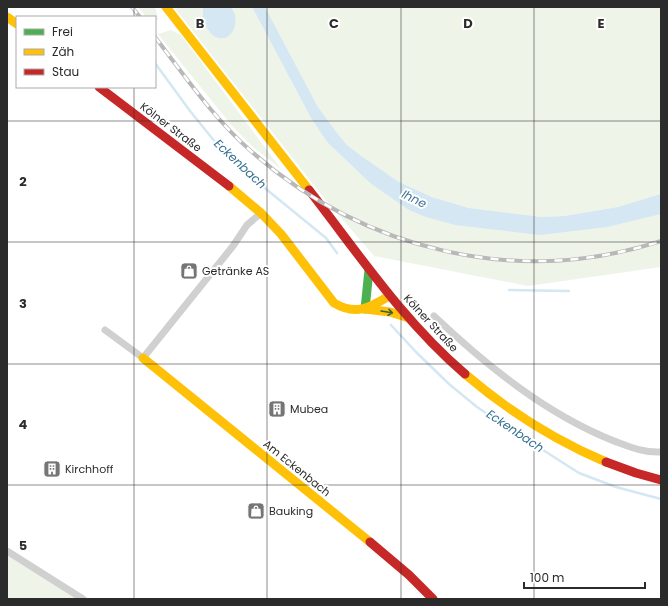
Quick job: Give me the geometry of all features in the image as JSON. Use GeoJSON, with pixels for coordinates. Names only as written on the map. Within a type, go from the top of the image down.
{"type":"FeatureCollection","features":[{"type":"Feature","properties":{"kind":"street"},"geometry":{"type":"LineString","coordinates":[[166,7],[321,205],[390,296]]}},
{"type":"Feature","properties":{"kind":"street"},"geometry":{"type":"LineString","coordinates":[[7,17],[16,23]]}},
{"type":"Feature","properties":{"kind":"street","name":"Kölner Straße"},"geometry":{"type":"LineString","coordinates":[[100,88],[224,182],[261,213],[281,234],[334,303],[341,308],[352,311],[366,309],[390,296],[449,360],[480,388],[514,413],[549,435],[610,464],[661,480]]}},
{"type":"Feature","properties":{"kind":"street"},"geometry":{"type":"LineString","coordinates":[[144,358],[247,225],[261,213]]}},
{"type":"Feature","properties":{"kind":"street"},"geometry":{"type":"LineString","coordinates":[[369,270],[366,309],[390,312],[409,318]]}},
{"type":"Feature","properties":{"kind":"street","name":"Kölner Straße"},"geometry":{"type":"LineString","coordinates":[[434,316],[490,366],[544,405],[568,420],[593,433],[637,450],[653,453],[661,452]]}},
{"type":"Feature","properties":{"kind":"street","name":"Am Eckenbach"},"geometry":{"type":"LineString","coordinates":[[105,330],[144,358],[409,574],[433,599]]}},
{"type":"Feature","properties":{"kind":"street"},"geometry":{"type":"LineString","coordinates":[[7,551],[83,599]]}},
{"type":"Feature","properties":{"kind":"shaded area"},"geometry":{"type":"Polygon","coordinates":[[[138,7],[155,7],[158,18],[156,22],[156,16],[145,16],[138,7]]]}},
{"type":"Feature","properties":{"kind":"shaded area"},"geometry":{"type":"Polygon","coordinates":[[[174,7],[252,7],[311,118],[327,142],[370,183],[502,231],[618,207],[564,216],[541,217],[515,215],[469,208],[432,197],[399,182],[346,144],[334,129],[318,107],[265,7],[661,7],[661,267],[528,286],[374,256],[324,198],[174,7]]]}},
{"type":"Feature","properties":{"kind":"shaded area"},"geometry":{"type":"Polygon","coordinates":[[[171,30],[181,35],[281,169],[253,147],[232,126],[158,34],[171,30]]]}},
{"type":"Feature","properties":{"kind":"shaded area"},"geometry":{"type":"Polygon","coordinates":[[[7,554],[78,599],[7,599],[7,554]]]}},
{"type":"Feature","properties":{"kind":"water"},"geometry":{"type":"Polygon","coordinates":[[[203,7],[231,7],[235,14],[236,22],[232,32],[228,36],[219,38],[214,36],[209,31],[203,20],[203,7]]]}},
{"type":"Feature","properties":{"kind":"water","name":"Ihne"},"geometry":{"type":"Polygon","coordinates":[[[252,7],[265,7],[318,107],[346,144],[399,182],[432,197],[469,208],[541,217],[564,216],[618,207],[661,194],[661,214],[607,227],[540,235],[455,225],[426,217],[409,210],[370,183],[327,142],[311,118],[252,7]]]}},
{"type":"Feature","properties":{"kind":"waterway","name":"Eckenbach"},"geometry":{"type":"LineString","coordinates":[[156,64],[190,111],[216,143],[255,180],[326,238],[337,253]]}},
{"type":"Feature","properties":{"kind":"waterway"},"geometry":{"type":"LineString","coordinates":[[509,290],[569,291]]}},
{"type":"Feature","properties":{"kind":"waterway","name":"Eckenbach"},"geometry":{"type":"LineString","coordinates":[[391,325],[449,384],[477,407],[507,427],[579,473],[616,487],[661,499]]}},
{"type":"Feature","properties":{"kind":"railway"},"geometry":{"type":"LineString","coordinates":[[132,7],[139,16]]}},
{"type":"Feature","properties":{"kind":"railway"},"geometry":{"type":"LineString","coordinates":[[156,38],[225,126],[252,152],[296,186],[343,214],[393,236],[444,251],[498,259],[552,261],[607,255],[661,241]]}},
{"type":"Feature","properties":{"kind":"traffic: fast"},"geometry":{"type":"LineString","coordinates":[[365,309],[369,270]]}},
{"type":"Feature","properties":{"kind":"traffic: slow"},"geometry":{"type":"LineString","coordinates":[[166,7],[309,190]]}},
{"type":"Feature","properties":{"kind":"traffic: slow"},"geometry":{"type":"LineString","coordinates":[[7,17],[16,23]]}},
{"type":"Feature","properties":{"kind":"traffic: slow"},"geometry":{"type":"LineString","coordinates":[[229,186],[261,213],[281,234],[334,303],[342,307],[356,310],[369,307],[389,296]]}},
{"type":"Feature","properties":{"kind":"traffic: slow"},"geometry":{"type":"LineString","coordinates":[[365,309],[390,312],[409,318]]}},
{"type":"Feature","properties":{"kind":"traffic: slow"},"geometry":{"type":"LineString","coordinates":[[143,358],[370,542]]}},
{"type":"Feature","properties":{"kind":"traffic: slow"},"geometry":{"type":"LineString","coordinates":[[465,374],[514,412],[568,444],[606,462]]}},
{"type":"Feature","properties":{"kind":"traffic: jam"},"geometry":{"type":"LineString","coordinates":[[100,88],[229,186]]}},
{"type":"Feature","properties":{"kind":"traffic: jam"},"geometry":{"type":"LineString","coordinates":[[309,190],[401,309],[421,332],[465,374]]}},
{"type":"Feature","properties":{"kind":"traffic: jam"},"geometry":{"type":"LineString","coordinates":[[606,462],[661,480]]}},
{"type":"Feature","properties":{"kind":"traffic: jam"},"geometry":{"type":"LineString","coordinates":[[370,542],[409,575],[433,599]]}},
{"type":"Feature","properties":{"kind":"place","name":"Getränke AS"},"geometry":{"type":"Point","coordinates":[189,271]}},
{"type":"Feature","properties":{"kind":"place","name":"Mubea"},"geometry":{"type":"Point","coordinates":[277,409]}},
{"type":"Feature","properties":{"kind":"place","name":"Kirchhoff"},"geometry":{"type":"Point","coordinates":[52,469]}},
{"type":"Feature","properties":{"kind":"place","name":"Bauking"},"geometry":{"type":"Point","coordinates":[256,511]}}]}
